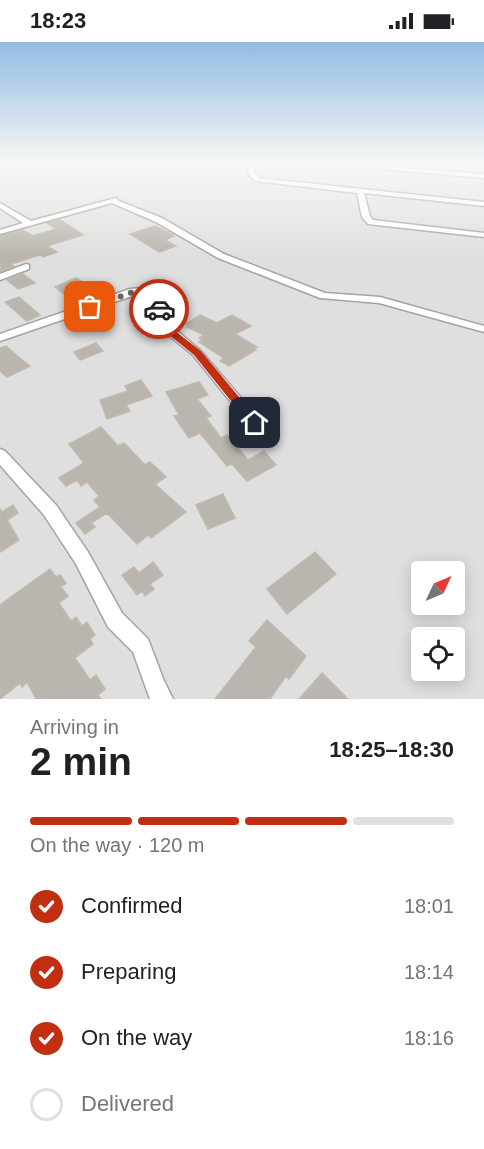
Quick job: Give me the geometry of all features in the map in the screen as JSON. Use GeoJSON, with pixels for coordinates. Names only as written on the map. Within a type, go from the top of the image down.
{"type":"FeatureCollection","features":[{"type":"Feature","properties":{"kind":"street"},"geometry":{"type":"LineString","coordinates":[[361,194],[366,217],[371,222],[484,235]]}},
{"type":"Feature","properties":{"kind":"street"},"geometry":{"type":"LineString","coordinates":[[392,194],[484,204]]}},
{"type":"Feature","properties":{"kind":"street"},"geometry":{"type":"LineString","coordinates":[[0,232],[116,200],[113,201],[159,220],[221,256],[323,296],[380,300],[484,328]]}},
{"type":"Feature","properties":{"kind":"street"},"geometry":{"type":"LineString","coordinates":[[0,206],[30,224]]}},
{"type":"Feature","properties":{"kind":"street"},"geometry":{"type":"LineString","coordinates":[[0,277],[26,267]]}},
{"type":"Feature","properties":{"kind":"street"},"geometry":{"type":"LineString","coordinates":[[0,338],[139,290],[161,311],[171,332],[197,353],[255,423]]}},
{"type":"Feature","properties":{"kind":"street"},"geometry":{"type":"LineString","coordinates":[[0,455],[50,510],[82,558],[115,620],[141,646],[155,687],[162,699]]}},
{"type":"Feature","properties":{"kind":"shaded area"},"geometry":{"type":"Polygon","coordinates":[[[0,194],[484,194],[484,699],[0,699],[0,194]]]}},
{"type":"Feature","properties":{"kind":"building"},"geometry":{"type":"Polygon","coordinates":[[[60,220],[83,235],[47,246],[57,252],[11,264],[14,266],[0,272],[0,236],[23,230],[33,236],[56,229],[47,223],[60,220]]]}},
{"type":"Feature","properties":{"kind":"building"},"geometry":{"type":"Polygon","coordinates":[[[155,226],[172,234],[174,236],[165,240],[176,246],[159,252],[130,234],[155,226]]]}},
{"type":"Feature","properties":{"kind":"building"},"geometry":{"type":"Polygon","coordinates":[[[23,274],[35,283],[18,289],[7,280],[23,274]]]}},
{"type":"Feature","properties":{"kind":"building"},"geometry":{"type":"Polygon","coordinates":[[[76,278],[98,292],[74,302],[55,287],[76,278]]]}},
{"type":"Feature","properties":{"kind":"building"},"geometry":{"type":"Polygon","coordinates":[[[19,297],[40,315],[27,321],[5,302],[19,297]]]}},
{"type":"Feature","properties":{"kind":"building"},"geometry":{"type":"Polygon","coordinates":[[[200,315],[217,323],[232,315],[251,326],[235,334],[257,347],[254,349],[256,350],[229,366],[220,361],[224,358],[199,342],[203,340],[199,338],[204,335],[187,327],[189,326],[186,324],[200,315]]]}},
{"type":"Feature","properties":{"kind":"building"},"geometry":{"type":"Polygon","coordinates":[[[96,343],[103,351],[80,360],[74,352],[96,343]]]}},
{"type":"Feature","properties":{"kind":"building"},"geometry":{"type":"Polygon","coordinates":[[[6,346],[30,366],[7,377],[0,371],[0,348],[6,346]]]}},
{"type":"Feature","properties":{"kind":"building"},"geometry":{"type":"Polygon","coordinates":[[[141,380],[152,396],[126,405],[130,411],[107,419],[100,400],[128,391],[125,386],[141,380]]]}},
{"type":"Feature","properties":{"kind":"building"},"geometry":{"type":"Polygon","coordinates":[[[199,382],[208,395],[197,399],[211,416],[206,418],[221,438],[227,435],[248,460],[264,451],[276,465],[247,481],[232,464],[227,466],[200,433],[189,438],[174,416],[179,415],[166,392],[199,382]]]}},
{"type":"Feature","properties":{"kind":"building"},"geometry":{"type":"Polygon","coordinates":[[[101,427],[118,446],[124,443],[145,465],[150,462],[166,477],[155,484],[186,512],[151,538],[148,535],[137,544],[107,513],[91,523],[95,527],[85,534],[76,523],[100,507],[94,500],[99,496],[87,482],[81,486],[77,480],[66,486],[59,478],[84,463],[69,444],[101,427]]]}},
{"type":"Feature","properties":{"kind":"building"},"geometry":{"type":"Polygon","coordinates":[[[223,494],[235,518],[208,529],[196,505],[223,494]]]}},
{"type":"Feature","properties":{"kind":"building"},"geometry":{"type":"Polygon","coordinates":[[[13,505],[18,513],[7,520],[19,540],[0,552],[0,509],[2,512],[13,505]]]}},
{"type":"Feature","properties":{"kind":"building"},"geometry":{"type":"Polygon","coordinates":[[[315,552],[336,574],[287,614],[267,589],[315,552]]]}},
{"type":"Feature","properties":{"kind":"building"},"geometry":{"type":"Polygon","coordinates":[[[153,562],[163,575],[150,584],[154,589],[145,596],[142,591],[137,595],[122,575],[134,567],[139,573],[153,562]]]}},
{"type":"Feature","properties":{"kind":"building"},"geometry":{"type":"Polygon","coordinates":[[[50,569],[56,577],[60,575],[66,583],[61,587],[68,596],[59,603],[71,621],[76,617],[82,626],[87,622],[95,635],[90,639],[93,644],[75,658],[90,680],[96,675],[105,689],[98,695],[101,699],[36,699],[27,682],[22,687],[20,683],[0,699],[0,605],[50,569]]]}},
{"type":"Feature","properties":{"kind":"building"},"geometry":{"type":"Polygon","coordinates":[[[267,620],[306,656],[289,679],[286,676],[270,699],[215,699],[256,647],[249,641],[267,620]]]}},
{"type":"Feature","properties":{"kind":"building"},"geometry":{"type":"Polygon","coordinates":[[[322,673],[348,699],[299,699],[322,673]]]}},
{"type":"Feature","properties":{"kind":"way so far"},"geometry":{"type":"LineString","coordinates":[[90,307],[139,290],[159,309]]}},
{"type":"Feature","properties":{"kind":"route"},"geometry":{"type":"LineString","coordinates":[[159,309],[171,332],[197,353],[255,423]]}}]}
